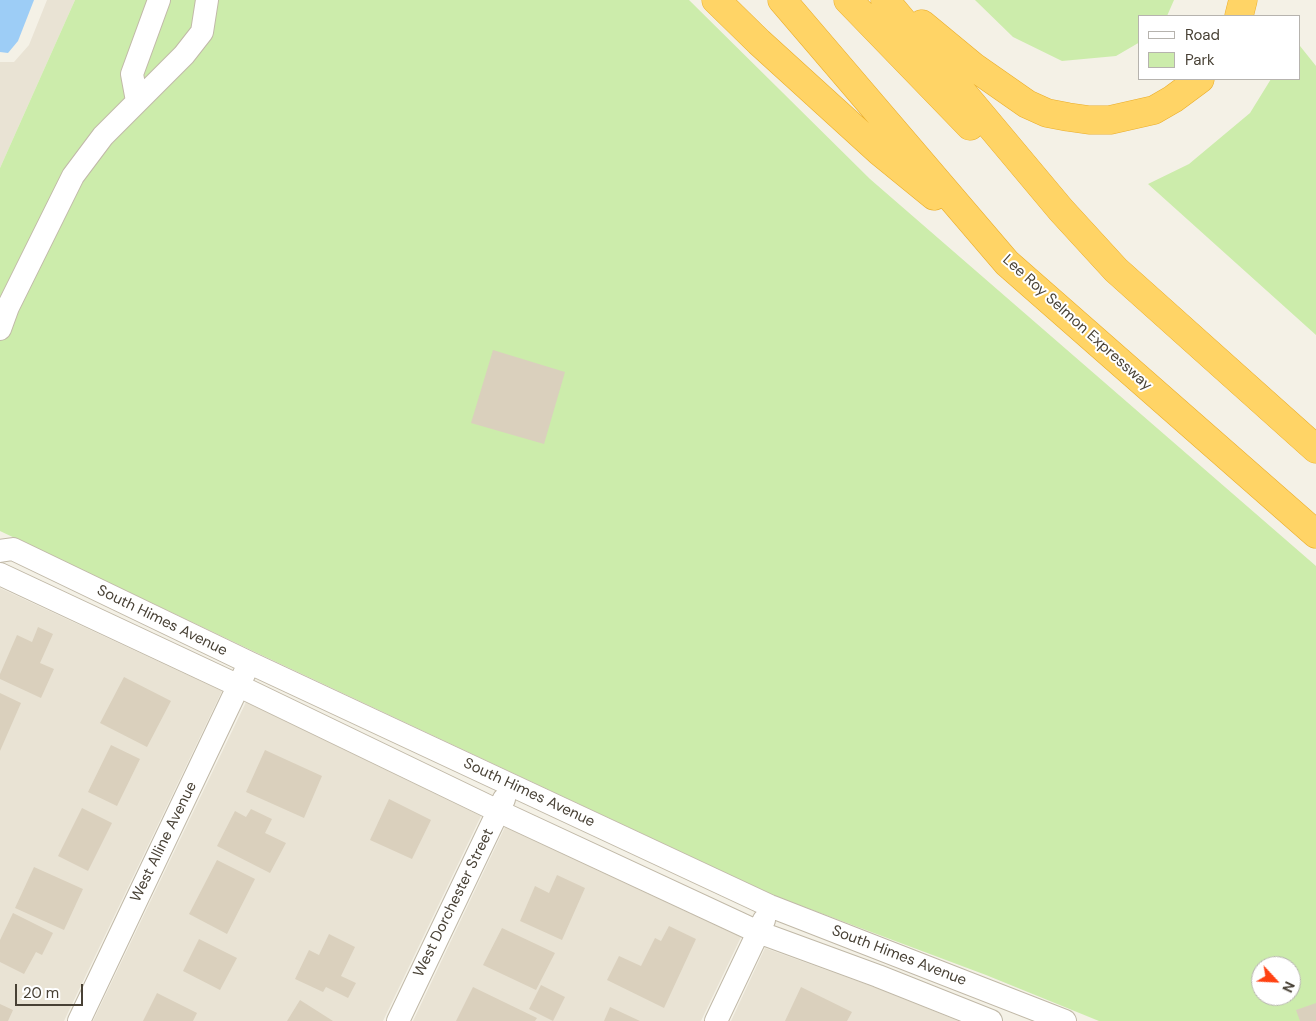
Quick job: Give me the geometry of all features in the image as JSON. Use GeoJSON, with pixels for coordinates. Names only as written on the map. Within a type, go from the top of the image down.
{"type":"FeatureCollection","features":[{"type":"Feature","properties":{"kind":"highway"},"geometry":{"type":"LineString","coordinates":[[716,0],[759,42],[866,139],[936,198],[1006,263]]}},
{"type":"Feature","properties":{"kind":"highway"},"geometry":{"type":"LineString","coordinates":[[761,0],[1006,263]]}},
{"type":"Feature","properties":{"kind":"highway","name":"Lee Roy Selmon Expressway"},"geometry":{"type":"LineString","coordinates":[[782,0],[1006,263],[1316,534]]}},
{"type":"Feature","properties":{"kind":"highway"},"geometry":{"type":"LineString","coordinates":[[848,0],[1028,184],[1061,210]]}},
{"type":"Feature","properties":{"kind":"highway"},"geometry":{"type":"LineString","coordinates":[[886,0],[1061,210],[1116,270],[1316,449]]}},
{"type":"Feature","properties":{"kind":"highway"},"geometry":{"type":"LineString","coordinates":[[896,0],[948,46],[1001,86],[1027,104],[1047,113],[1090,120],[1110,120],[1132,116],[1161,106],[1180,95],[1199,80]]}},
{"type":"Feature","properties":{"kind":"highway"},"geometry":{"type":"LineString","coordinates":[[1239,15],[1243,0]]}},
{"type":"Feature","properties":{"kind":"street"},"geometry":{"type":"LineString","coordinates":[[137,101],[132,74],[159,0]]}},
{"type":"Feature","properties":{"kind":"street"},"geometry":{"type":"LineString","coordinates":[[0,329],[8,307],[73,176],[103,136],[184,55],[202,32],[207,0]]}},
{"type":"Feature","properties":{"kind":"street","name":"South Himes Avenue"},"geometry":{"type":"LineString","coordinates":[[0,551],[13,549],[510,786],[770,906],[1065,1021]]}},
{"type":"Feature","properties":{"kind":"street","name":"South Himes Avenue"},"geometry":{"type":"LineString","coordinates":[[0,574],[239,686],[498,811],[758,932],[878,976],[983,1020]]}},
{"type":"Feature","properties":{"kind":"street","name":"West Alline Avenue"},"geometry":{"type":"LineString","coordinates":[[79,1021],[250,663]]}},
{"type":"Feature","properties":{"kind":"street","name":"West Dorchester Street"},"geometry":{"type":"LineString","coordinates":[[398,1021],[510,786]]}},
{"type":"Feature","properties":{"kind":"street"},"geometry":{"type":"LineString","coordinates":[[604,860],[616,834]]}},
{"type":"Feature","properties":{"kind":"street"},"geometry":{"type":"LineString","coordinates":[[716,1021],[770,906]]}},
{"type":"Feature","properties":{"kind":"street"},"geometry":{"type":"LineString","coordinates":[[983,1020],[992,991]]}},
{"type":"Feature","properties":{"kind":"shaded area"},"geometry":{"type":"Polygon","coordinates":[[[47,0],[75,0],[0,168],[0,62],[14,62],[29,45],[47,0]]]}},
{"type":"Feature","properties":{"kind":"shaded area"},"geometry":{"type":"Polygon","coordinates":[[[0,588],[222,691],[64,1021],[0,1021],[0,588]]]}},
{"type":"Feature","properties":{"kind":"shaded area"},"geometry":{"type":"Polygon","coordinates":[[[246,702],[481,816],[383,1021],[93,1021],[246,702]]]}},
{"type":"Feature","properties":{"kind":"shaded area"},"geometry":{"type":"Polygon","coordinates":[[[505,827],[741,937],[701,1021],[413,1021],[505,827]]]}},
{"type":"Feature","properties":{"kind":"shaded area"},"geometry":{"type":"Polygon","coordinates":[[[765,948],[874,987],[959,1021],[731,1021],[765,948]]]}},
{"type":"Feature","properties":{"kind":"green space"},"geometry":{"type":"Polygon","coordinates":[[[75,0],[689,0],[870,179],[1316,566],[1316,1021],[1099,1021],[986,975],[775,896],[0,531],[0,168],[75,0]]]}},
{"type":"Feature","properties":{"kind":"green space"},"geometry":{"type":"Polygon","coordinates":[[[975,0],[1174,0],[1167,15],[1138,15],[1138,43],[1116,56],[1062,61],[1013,37],[975,0]]]}},
{"type":"Feature","properties":{"kind":"green space"},"geometry":{"type":"Polygon","coordinates":[[[1301,47],[1316,66],[1316,335],[1148,184],[1189,164],[1250,113],[1270,80],[1301,80],[1301,47]]]}},
{"type":"Feature","properties":{"kind":"water"},"geometry":{"type":"Polygon","coordinates":[[[0,0],[34,0],[18,41],[8,53],[0,52],[0,0]]]}},
{"type":"Feature","properties":{"kind":"building"},"geometry":{"type":"Polygon","coordinates":[[[493,350],[565,372],[544,444],[471,423],[493,350]]]}},
{"type":"Feature","properties":{"kind":"building"},"geometry":{"type":"Polygon","coordinates":[[[38,627],[53,634],[40,663],[54,669],[41,698],[0,679],[0,674],[17,635],[32,642],[38,627]]]}},
{"type":"Feature","properties":{"kind":"building"},"geometry":{"type":"Polygon","coordinates":[[[124,677],[171,701],[147,747],[100,723],[124,677]]]}},
{"type":"Feature","properties":{"kind":"building"},"geometry":{"type":"Polygon","coordinates":[[[0,693],[21,703],[0,751],[0,693]]]}},
{"type":"Feature","properties":{"kind":"building"},"geometry":{"type":"Polygon","coordinates":[[[111,745],[140,759],[117,806],[88,792],[111,745]]]}},
{"type":"Feature","properties":{"kind":"building"},"geometry":{"type":"Polygon","coordinates":[[[265,750],[322,776],[304,818],[246,792],[265,750]]]}},
{"type":"Feature","properties":{"kind":"building"},"geometry":{"type":"Polygon","coordinates":[[[389,799],[431,820],[412,859],[370,840],[389,799]]]}},
{"type":"Feature","properties":{"kind":"building"},"geometry":{"type":"Polygon","coordinates":[[[82,808],[112,823],[88,871],[58,856],[82,808]]]}},
{"type":"Feature","properties":{"kind":"building"},"geometry":{"type":"Polygon","coordinates":[[[251,809],[272,819],[265,833],[286,843],[270,873],[217,846],[235,811],[246,817],[251,809]]]}},
{"type":"Feature","properties":{"kind":"building"},"geometry":{"type":"Polygon","coordinates":[[[217,860],[255,879],[227,934],[189,914],[217,860]]]}},
{"type":"Feature","properties":{"kind":"building"},"geometry":{"type":"Polygon","coordinates":[[[34,867],[83,889],[64,930],[15,908],[34,867]]]}},
{"type":"Feature","properties":{"kind":"building"},"geometry":{"type":"Polygon","coordinates":[[[557,875],[585,888],[562,940],[520,921],[535,886],[549,893],[557,875]]]}},
{"type":"Feature","properties":{"kind":"building"},"geometry":{"type":"Polygon","coordinates":[[[13,913],[53,933],[42,955],[36,952],[24,974],[0,962],[0,940],[13,913]]]}},
{"type":"Feature","properties":{"kind":"building"},"geometry":{"type":"Polygon","coordinates":[[[669,926],[696,939],[664,1008],[607,980],[619,956],[641,966],[655,938],[661,941],[669,926]]]}},
{"type":"Feature","properties":{"kind":"building"},"geometry":{"type":"Polygon","coordinates":[[[502,928],[555,953],[536,990],[483,965],[502,928]]]}},
{"type":"Feature","properties":{"kind":"building"},"geometry":{"type":"Polygon","coordinates":[[[329,934],[355,947],[341,976],[356,983],[348,998],[326,987],[323,992],[295,979],[309,950],[319,955],[329,934]]]}},
{"type":"Feature","properties":{"kind":"building"},"geometry":{"type":"Polygon","coordinates":[[[199,939],[237,958],[220,990],[183,971],[199,939]]]}},
{"type":"Feature","properties":{"kind":"building"},"geometry":{"type":"Polygon","coordinates":[[[541,985],[565,997],[553,1021],[529,1009],[541,985]]]}},
{"type":"Feature","properties":{"kind":"building"},"geometry":{"type":"Polygon","coordinates":[[[473,987],[537,1018],[535,1021],[456,1021],[473,987]]]}},
{"type":"Feature","properties":{"kind":"building"},"geometry":{"type":"Polygon","coordinates":[[[801,987],[852,1012],[847,1021],[785,1021],[801,987]]]}},
{"type":"Feature","properties":{"kind":"building"},"geometry":{"type":"Polygon","coordinates":[[[157,993],[197,1013],[193,1021],[143,1021],[157,993]]]}},
{"type":"Feature","properties":{"kind":"building"},"geometry":{"type":"Polygon","coordinates":[[[300,1000],[333,1021],[287,1021],[300,1000]]]}},
{"type":"Feature","properties":{"kind":"building"},"geometry":{"type":"Polygon","coordinates":[[[1316,1003],[1316,1021],[1300,1021],[1296,1010],[1316,1003]]]}},
{"type":"Feature","properties":{"kind":"building"},"geometry":{"type":"Polygon","coordinates":[[[0,1004],[13,1010],[8,1021],[0,1021],[0,1004]]]}},
{"type":"Feature","properties":{"kind":"building"},"geometry":{"type":"Polygon","coordinates":[[[610,1007],[640,1021],[604,1021],[610,1007]]]}}]}
